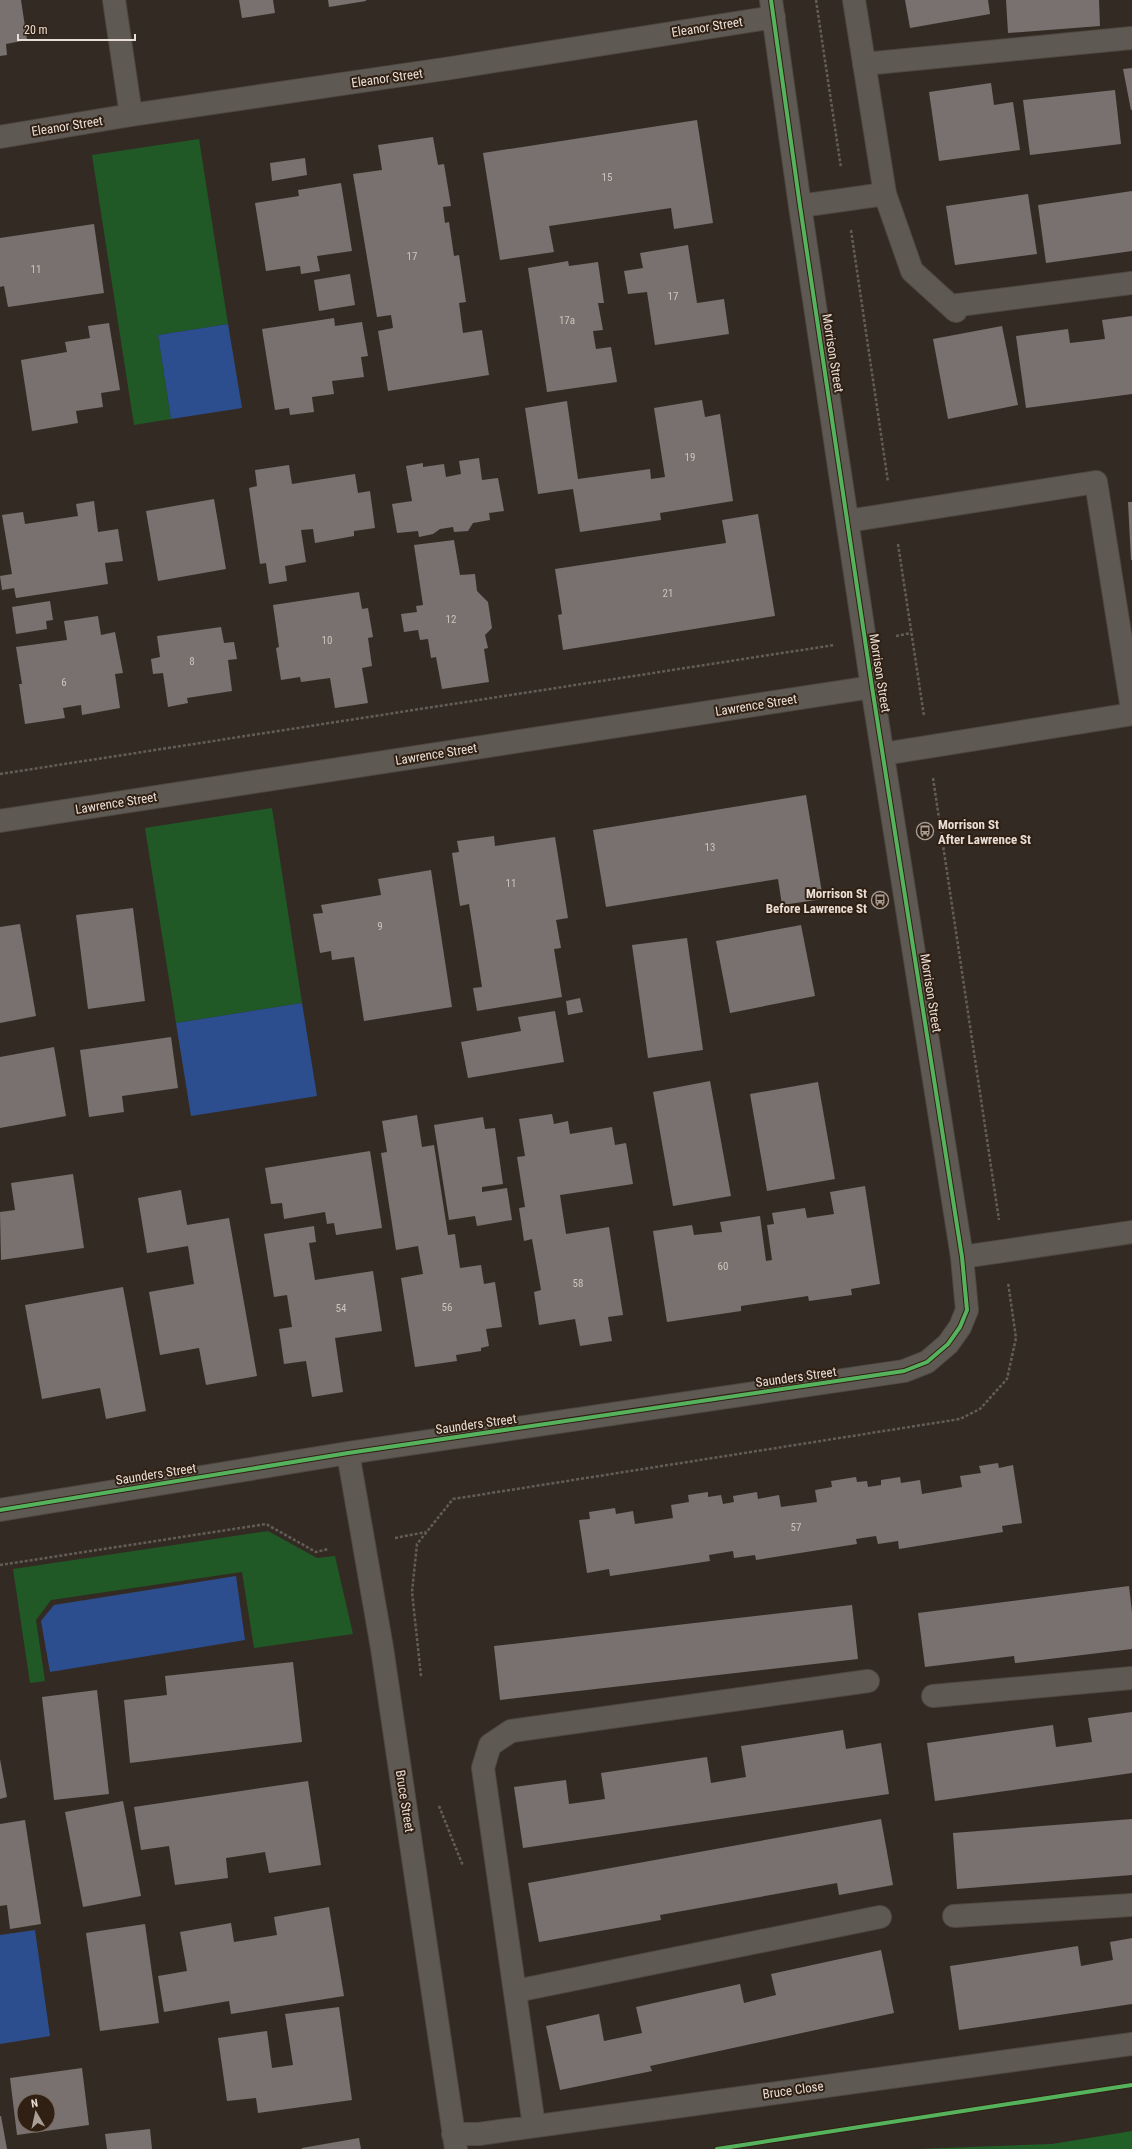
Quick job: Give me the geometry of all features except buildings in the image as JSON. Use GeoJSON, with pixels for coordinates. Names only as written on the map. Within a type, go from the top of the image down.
{"type":"FeatureCollection","features":[{"type":"Feature","properties":{"kind":"street"},"geometry":{"type":"LineString","coordinates":[[114,0],[131,115]]}},
{"type":"Feature","properties":{"kind":"street"},"geometry":{"type":"LineString","coordinates":[[854,0],[885,194],[912,271],[954,309],[1132,283]]}},
{"type":"Feature","properties":{"kind":"street","name":"Eleanor Street"},"geometry":{"type":"LineString","coordinates":[[0,137],[131,115],[452,68],[773,8]]}},
{"type":"Feature","properties":{"kind":"street","name":"Morrison Street"},"geometry":{"type":"LineString","coordinates":[[773,8],[800,206],[872,687],[962,1257],[967,1310],[960,1327],[948,1344]]}},
{"type":"Feature","properties":{"kind":"street"},"geometry":{"type":"LineString","coordinates":[[864,64],[1132,38]]}},
{"type":"Feature","properties":{"kind":"street"},"geometry":{"type":"LineString","coordinates":[[800,206],[885,194]]}},
{"type":"Feature","properties":{"kind":"street"},"geometry":{"type":"LineString","coordinates":[[848,521],[1096,482],[1132,709]]}},
{"type":"Feature","properties":{"kind":"street","name":"Lawrence Street"},"geometry":{"type":"LineString","coordinates":[[0,821],[872,687]]}},
{"type":"Feature","properties":{"kind":"street"},"geometry":{"type":"LineString","coordinates":[[883,754],[1132,714]]}},
{"type":"Feature","properties":{"kind":"street"},"geometry":{"type":"LineString","coordinates":[[962,1257],[1132,1232]]}},
{"type":"Feature","properties":{"kind":"street","name":"Saunders Street"},"geometry":{"type":"LineString","coordinates":[[0,1510],[348,1453],[904,1371],[927,1362],[948,1344]]}},
{"type":"Feature","properties":{"kind":"street","name":"Bruce Street"},"geometry":{"type":"LineString","coordinates":[[348,1453],[382,1648],[454,2141]]}},
{"type":"Feature","properties":{"kind":"street"},"geometry":{"type":"LineString","coordinates":[[933,1696],[1132,1678]]}},
{"type":"Feature","properties":{"kind":"street"},"geometry":{"type":"LineString","coordinates":[[534,2126],[483,1768],[490,1745],[511,1731],[868,1681]]}},
{"type":"Feature","properties":{"kind":"street"},"geometry":{"type":"LineString","coordinates":[[954,1916],[1132,1905]]}},
{"type":"Feature","properties":{"kind":"street"},"geometry":{"type":"LineString","coordinates":[[516,1992],[880,1917]]}},
{"type":"Feature","properties":{"kind":"street","name":"Bruce Close"},"geometry":{"type":"LineString","coordinates":[[454,2141],[479,2134],[534,2126],[1132,2044]]}},
{"type":"Feature","properties":{"kind":"path"},"geometry":{"type":"LineString","coordinates":[[421,1679],[412,1592],[417,1544],[453,1499],[960,1419],[980,1408],[1007,1379],[1016,1338],[1004,1251],[816,0]]}},
{"type":"Feature","properties":{"kind":"path"},"geometry":{"type":"LineString","coordinates":[[893,637],[911,633]]}},
{"type":"Feature","properties":{"kind":"path"},"geometry":{"type":"LineString","coordinates":[[0,774],[839,644]]}},
{"type":"Feature","properties":{"kind":"path"},"geometry":{"type":"LineString","coordinates":[[0,1565],[266,1524],[316,1552],[328,1549]]}},
{"type":"Feature","properties":{"kind":"path"},"geometry":{"type":"LineString","coordinates":[[394,1538],[426,1532]]}},
{"type":"Feature","properties":{"kind":"path"},"geometry":{"type":"LineString","coordinates":[[437,1801],[464,1869]]}},
{"type":"Feature","properties":{"kind":"green space"},"geometry":{"type":"Polygon","coordinates":[[[199,139],[228,324],[158,335],[171,419],[134,425],[92,155],[199,139]]]}},
{"type":"Feature","properties":{"kind":"green space"},"geometry":{"type":"Polygon","coordinates":[[[272,808],[302,1003],[176,1023],[145,828],[272,808]]]}},
{"type":"Feature","properties":{"kind":"green space"},"geometry":{"type":"Polygon","coordinates":[[[268,1531],[317,1558],[335,1556],[353,1634],[254,1648],[242,1572],[51,1600],[36,1620],[45,1681],[30,1683],[13,1569],[268,1531]]]}},
{"type":"Feature","properties":{"kind":"green space"},"geometry":{"type":"Polygon","coordinates":[[[1132,2131],[1132,2149],[919,2149],[1052,2144],[1132,2131]]]}},
{"type":"Feature","properties":{"kind":"water"},"geometry":{"type":"Polygon","coordinates":[[[228,324],[242,408],[171,419],[158,335],[228,324]]]}},
{"type":"Feature","properties":{"kind":"water"},"geometry":{"type":"Polygon","coordinates":[[[302,1003],[317,1096],[191,1116],[176,1023],[302,1003]]]}},
{"type":"Feature","properties":{"kind":"water"},"geometry":{"type":"Polygon","coordinates":[[[236,1576],[245,1640],[50,1672],[41,1621],[54,1605],[236,1576]]]}},
{"type":"Feature","properties":{"kind":"water"},"geometry":{"type":"Polygon","coordinates":[[[35,1930],[50,2036],[0,2044],[0,1935],[35,1930]]]}},
{"type":"Feature","properties":{"kind":"cycle path"},"geometry":{"type":"LineString","coordinates":[[0,1510],[348,1453],[904,1371],[927,1362],[948,1344],[960,1327],[967,1310],[962,1257],[872,687],[800,206],[771,0]]}},
{"type":"Feature","properties":{"kind":"cycle path"},"geometry":{"type":"LineString","coordinates":[[717,2149],[1132,2085]]}},
{"type":"Feature","properties":{"kind":"place","name":"Morrison St After Lawrence St"},"geometry":{"type":"Point","coordinates":[925,831]}},
{"type":"Feature","properties":{"kind":"place","name":"Morrison St Before Lawrence St"},"geometry":{"type":"Point","coordinates":[880,900]}}]}
